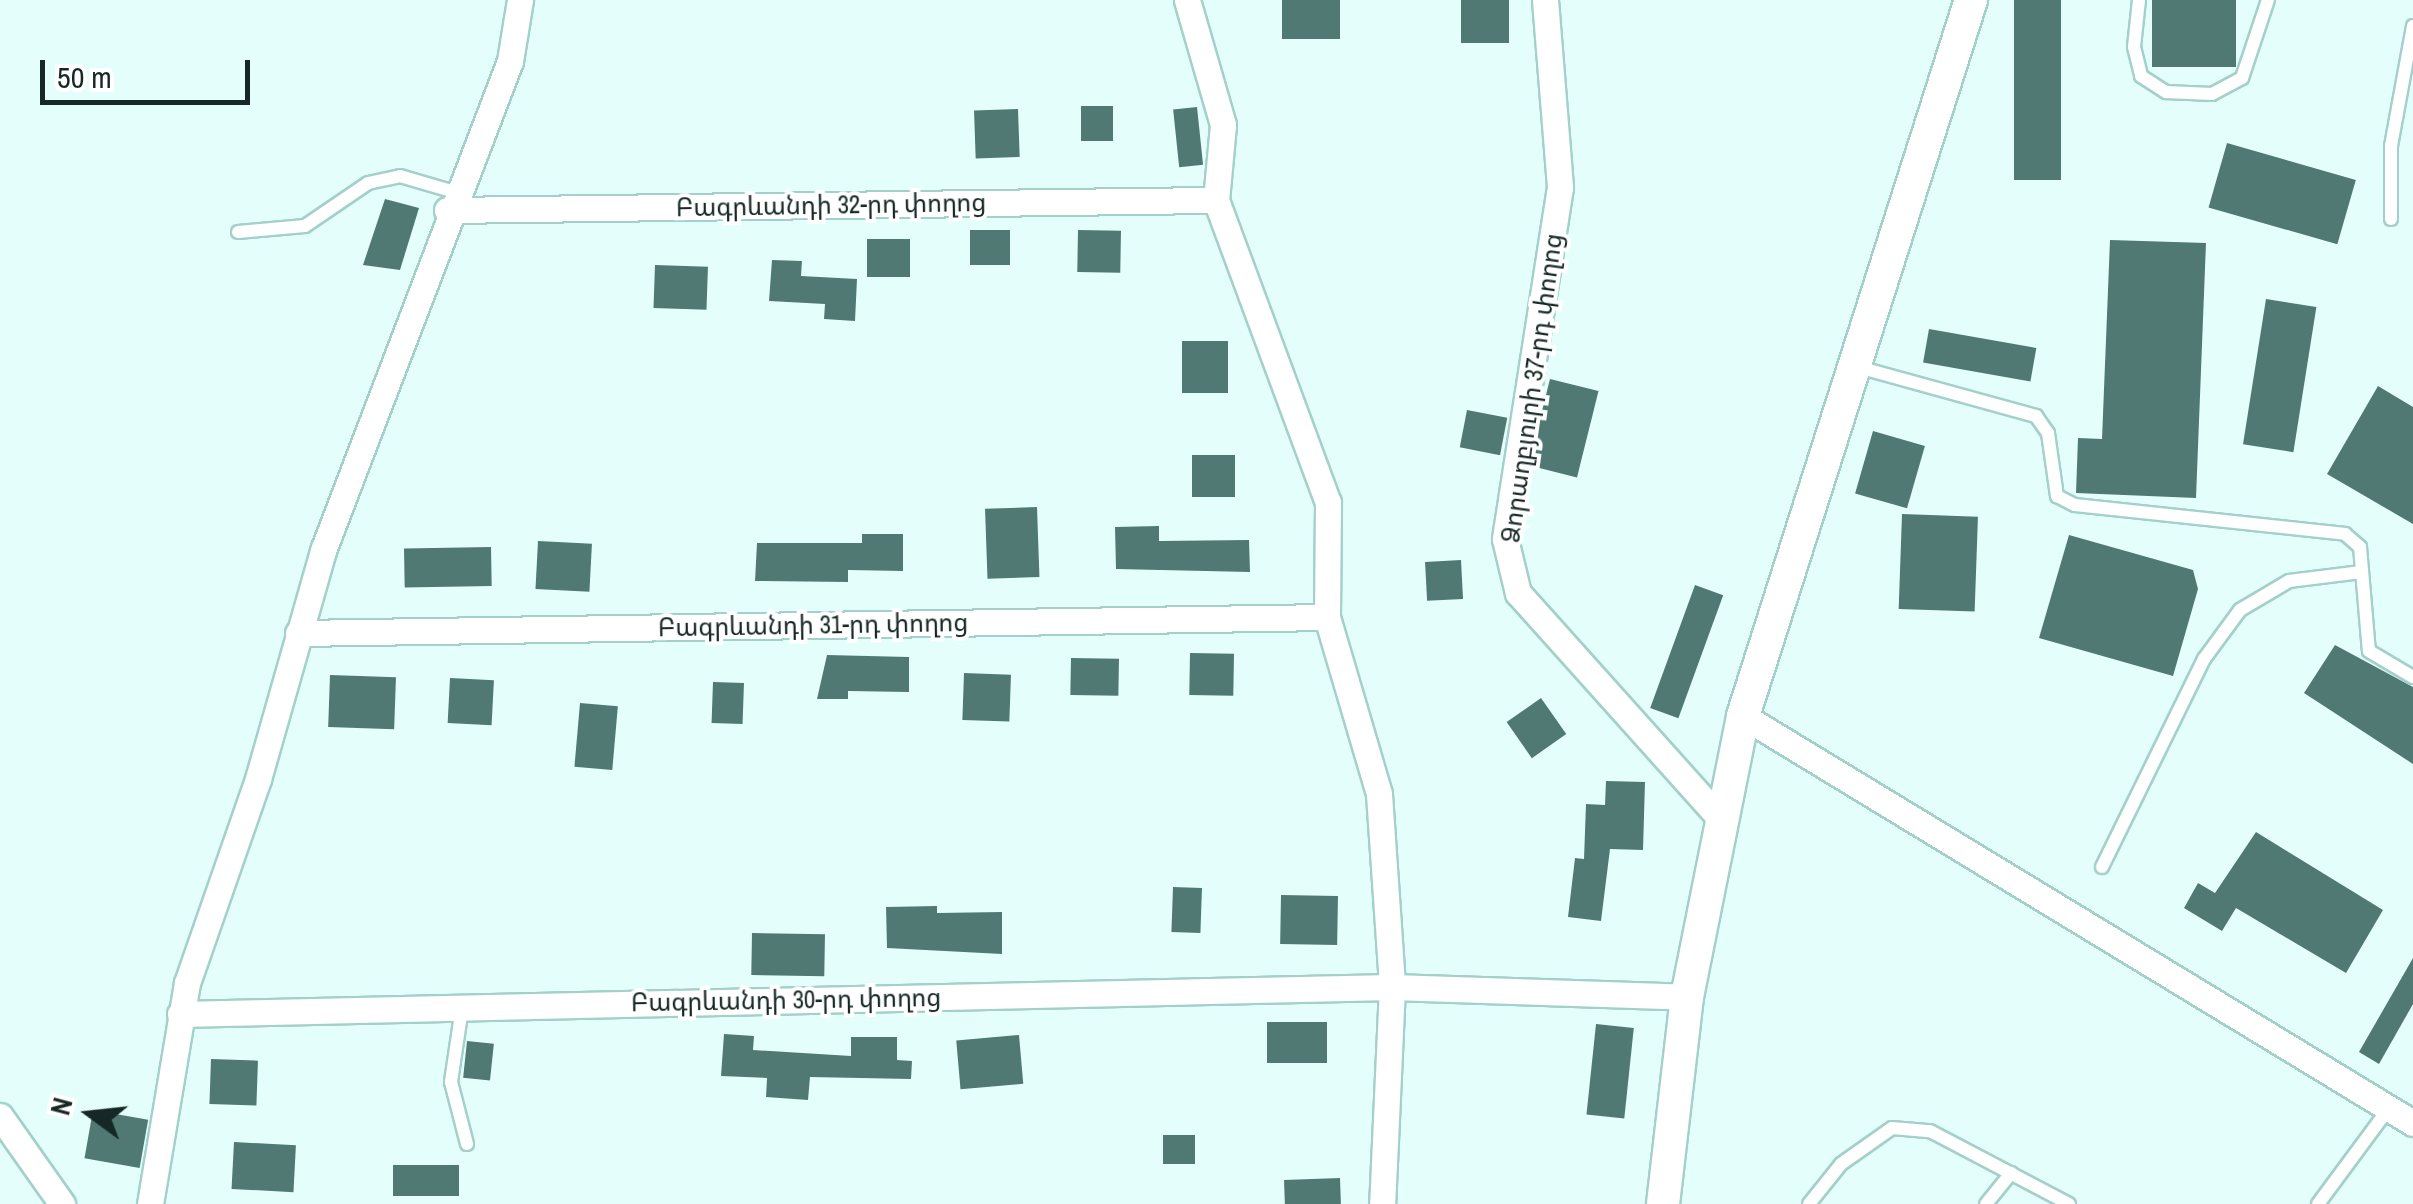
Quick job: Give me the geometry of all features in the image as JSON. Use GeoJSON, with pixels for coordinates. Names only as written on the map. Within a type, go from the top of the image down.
{"type":"FeatureCollection","features":[{"type":"Feature","properties":{"kind":"street"},"geometry":{"type":"LineString","coordinates":[[150,1204],[180,1014],[298,633],[451,200],[510,62],[520,0]]}},
{"type":"Feature","properties":{"kind":"street"},"geometry":{"type":"LineString","coordinates":[[1187,0],[1223,125],[1216,200],[1328,502],[1327,618],[1379,794],[1392,987],[1382,1204]]}},
{"type":"Feature","properties":{"kind":"street","name":"Ձորաղբյուրի 37-րդ փողոց"},"geometry":{"type":"LineString","coordinates":[[1545,0],[1560,187],[1506,539],[1518,593],[1720,818]]}},
{"type":"Feature","properties":{"kind":"street"},"geometry":{"type":"LineString","coordinates":[[1663,1204],[1687,997],[1720,818],[1744,716],[1971,0]]}},
{"type":"Feature","properties":{"kind":"street","name":"Բագրևանդի 32-րդ փողոց"},"geometry":{"type":"LineString","coordinates":[[451,200],[1216,200]]}},
{"type":"Feature","properties":{"kind":"street","name":"Բագրևանդի 31-րդ փողոց"},"geometry":{"type":"LineString","coordinates":[[298,633],[1327,618]]}},
{"type":"Feature","properties":{"kind":"street"},"geometry":{"type":"LineString","coordinates":[[1744,716],[2413,1123]]}},
{"type":"Feature","properties":{"kind":"street","name":"Բագրևանդի 30-րդ փողոց"},"geometry":{"type":"LineString","coordinates":[[180,1014],[1392,987],[1687,997]]}},
{"type":"Feature","properties":{"kind":"street"},"geometry":{"type":"LineString","coordinates":[[0,1116],[62,1204]]}},
{"type":"Feature","properties":{"kind":"lane"},"geometry":{"type":"LineString","coordinates":[[2139,0],[2134,47],[2142,76],[2166,92],[2212,94],[2242,78],[2268,0]]}},
{"type":"Feature","properties":{"kind":"lane"},"geometry":{"type":"LineString","coordinates":[[2391,220],[2392,146],[2413,26]]}},
{"type":"Feature","properties":{"kind":"lane"},"geometry":{"type":"LineString","coordinates":[[238,232],[305,226],[368,183],[400,176],[451,200]]}},
{"type":"Feature","properties":{"kind":"lane"},"geometry":{"type":"LineString","coordinates":[[1858,366],[2036,416],[2048,433],[2057,496],[2075,505],[2345,534],[2360,547],[2369,650],[2413,678]]}},
{"type":"Feature","properties":{"kind":"lane"},"geometry":{"type":"LineString","coordinates":[[2102,867],[2204,659],[2240,610],[2289,581],[2361,572]]}},
{"type":"Feature","properties":{"kind":"lane"},"geometry":{"type":"LineString","coordinates":[[462,1008],[452,1082],[467,1144]]}},
{"type":"Feature","properties":{"kind":"lane"},"geometry":{"type":"LineString","coordinates":[[2318,1204],[2388,1108]]}},
{"type":"Feature","properties":{"kind":"lane"},"geometry":{"type":"LineString","coordinates":[[1809,1204],[1841,1164],[1892,1128],[1930,1130],[2069,1204]]}},
{"type":"Feature","properties":{"kind":"lane"},"geometry":{"type":"LineString","coordinates":[[1986,1204],[2010,1173]]}},
{"type":"Feature","properties":{"kind":"building"},"geometry":{"type":"Polygon","coordinates":[[[1282,0],[1340,0],[1340,39],[1282,39],[1282,0]]]}},
{"type":"Feature","properties":{"kind":"building"},"geometry":{"type":"Polygon","coordinates":[[[1461,0],[1509,0],[1509,43],[1461,43],[1461,0]]]}},
{"type":"Feature","properties":{"kind":"building"},"geometry":{"type":"Polygon","coordinates":[[[2014,0],[2061,0],[2061,180],[2014,180],[2014,0]]]}},
{"type":"Feature","properties":{"kind":"building"},"geometry":{"type":"Polygon","coordinates":[[[2152,0],[2236,0],[2236,67],[2152,67],[2152,0]]]}},
{"type":"Feature","properties":{"kind":"building"},"geometry":{"type":"Polygon","coordinates":[[[1081,106],[1113,106],[1113,141],[1081,141],[1081,106]]]}},
{"type":"Feature","properties":{"kind":"building"},"geometry":{"type":"Polygon","coordinates":[[[1197,107],[1203,165],[1179,167],[1173,110],[1197,107]]]}},
{"type":"Feature","properties":{"kind":"building"},"geometry":{"type":"Polygon","coordinates":[[[1018,109],[1020,157],[976,159],[974,111],[1018,109]]]}},
{"type":"Feature","properties":{"kind":"building"},"geometry":{"type":"Polygon","coordinates":[[[2227,143],[2356,180],[2337,244],[2209,207],[2227,143]]]}},
{"type":"Feature","properties":{"kind":"building"},"geometry":{"type":"Polygon","coordinates":[[[385,199],[419,208],[400,270],[363,265],[385,199]]]}},
{"type":"Feature","properties":{"kind":"building"},"geometry":{"type":"Polygon","coordinates":[[[970,230],[1010,230],[1010,265],[970,265],[970,230]]]}},
{"type":"Feature","properties":{"kind":"building"},"geometry":{"type":"Polygon","coordinates":[[[1078,230],[1121,231],[1120,273],[1077,272],[1078,230]]]}},
{"type":"Feature","properties":{"kind":"building"},"geometry":{"type":"Polygon","coordinates":[[[867,239],[910,239],[910,277],[867,277],[867,239]]]}},
{"type":"Feature","properties":{"kind":"building"},"geometry":{"type":"Polygon","coordinates":[[[2110,240],[2206,243],[2196,498],[2076,493],[2078,438],[2102,439],[2110,240]]]}},
{"type":"Feature","properties":{"kind":"building"},"geometry":{"type":"Polygon","coordinates":[[[772,260],[802,261],[801,276],[857,279],[855,321],[824,319],[825,304],[769,301],[772,260]]]}},
{"type":"Feature","properties":{"kind":"building"},"geometry":{"type":"Polygon","coordinates":[[[655,265],[708,267],[706,310],[653,308],[655,265]]]}},
{"type":"Feature","properties":{"kind":"building"},"geometry":{"type":"Polygon","coordinates":[[[2266,299],[2316,307],[2293,452],[2243,444],[2266,299]]]}},
{"type":"Feature","properties":{"kind":"building"},"geometry":{"type":"Polygon","coordinates":[[[1929,329],[2036,348],[2030,381],[1923,362],[1929,329]]]}},
{"type":"Feature","properties":{"kind":"building"},"geometry":{"type":"Polygon","coordinates":[[[1182,341],[1228,341],[1228,393],[1182,393],[1182,341]]]}},
{"type":"Feature","properties":{"kind":"building"},"geometry":{"type":"Polygon","coordinates":[[[1550,379],[1599,391],[1577,477],[1528,465],[1550,379]]]}},
{"type":"Feature","properties":{"kind":"building"},"geometry":{"type":"Polygon","coordinates":[[[2378,386],[2413,407],[2413,524],[2327,474],[2378,386]]]}},
{"type":"Feature","properties":{"kind":"building"},"geometry":{"type":"Polygon","coordinates":[[[1467,410],[1507,418],[1500,455],[1460,447],[1467,410]]]}},
{"type":"Feature","properties":{"kind":"building"},"geometry":{"type":"Polygon","coordinates":[[[1873,431],[1925,446],[1907,508],[1855,493],[1873,431]]]}},
{"type":"Feature","properties":{"kind":"building"},"geometry":{"type":"Polygon","coordinates":[[[1192,455],[1235,455],[1235,497],[1192,497],[1192,455]]]}},
{"type":"Feature","properties":{"kind":"building"},"geometry":{"type":"Polygon","coordinates":[[[1037,507],[1039,577],[987,579],[985,509],[1037,507]]]}},
{"type":"Feature","properties":{"kind":"building"},"geometry":{"type":"Polygon","coordinates":[[[1902,514],[1978,517],[1975,612],[1899,609],[1902,514]]]}},
{"type":"Feature","properties":{"kind":"building"},"geometry":{"type":"Polygon","coordinates":[[[1159,526],[1159,541],[1249,540],[1250,572],[1116,569],[1115,527],[1159,526]]]}},
{"type":"Feature","properties":{"kind":"building"},"geometry":{"type":"Polygon","coordinates":[[[862,534],[903,534],[903,571],[848,570],[848,582],[755,581],[757,543],[862,543],[862,534]]]}},
{"type":"Feature","properties":{"kind":"building"},"geometry":{"type":"Polygon","coordinates":[[[2069,535],[2193,570],[2198,589],[2173,676],[2039,638],[2069,535]]]}},
{"type":"Feature","properties":{"kind":"building"},"geometry":{"type":"Polygon","coordinates":[[[538,541],[592,544],[589,592],[535,589],[538,541]]]}},
{"type":"Feature","properties":{"kind":"building"},"geometry":{"type":"Polygon","coordinates":[[[491,547],[492,586],[405,588],[404,549],[491,547]]]}},
{"type":"Feature","properties":{"kind":"building"},"geometry":{"type":"Polygon","coordinates":[[[1461,560],[1463,599],[1427,601],[1425,562],[1461,560]]]}},
{"type":"Feature","properties":{"kind":"building"},"geometry":{"type":"Polygon","coordinates":[[[1695,585],[1723,595],[1678,718],[1650,708],[1695,585]]]}},
{"type":"Feature","properties":{"kind":"building"},"geometry":{"type":"Polygon","coordinates":[[[2335,645],[2413,687],[2413,764],[2304,693],[2335,645]]]}},
{"type":"Feature","properties":{"kind":"building"},"geometry":{"type":"Polygon","coordinates":[[[1190,653],[1234,654],[1233,696],[1189,695],[1190,653]]]}},
{"type":"Feature","properties":{"kind":"building"},"geometry":{"type":"Polygon","coordinates":[[[827,655],[909,657],[909,692],[848,691],[848,699],[817,699],[827,655]]]}},
{"type":"Feature","properties":{"kind":"building"},"geometry":{"type":"Polygon","coordinates":[[[1071,658],[1119,659],[1118,696],[1070,695],[1071,658]]]}},
{"type":"Feature","properties":{"kind":"building"},"geometry":{"type":"Polygon","coordinates":[[[964,673],[1011,675],[1009,722],[962,720],[964,673]]]}},
{"type":"Feature","properties":{"kind":"building"},"geometry":{"type":"Polygon","coordinates":[[[330,675],[396,677],[394,729],[328,727],[330,675]]]}},
{"type":"Feature","properties":{"kind":"building"},"geometry":{"type":"Polygon","coordinates":[[[450,678],[494,680],[492,725],[448,723],[450,678]]]}},
{"type":"Feature","properties":{"kind":"building"},"geometry":{"type":"Polygon","coordinates":[[[713,682],[744,683],[743,724],[712,723],[713,682]]]}},
{"type":"Feature","properties":{"kind":"building"},"geometry":{"type":"Polygon","coordinates":[[[1541,698],[1566,734],[1532,758],[1507,722],[1541,698]]]}},
{"type":"Feature","properties":{"kind":"building"},"geometry":{"type":"Polygon","coordinates":[[[580,703],[618,706],[612,770],[574,767],[580,703]]]}},
{"type":"Feature","properties":{"kind":"building"},"geometry":{"type":"Polygon","coordinates":[[[1606,781],[1645,782],[1643,850],[1610,849],[1601,921],[1568,917],[1575,858],[1584,859],[1586,804],[1605,805],[1606,781]]]}},
{"type":"Feature","properties":{"kind":"building"},"geometry":{"type":"Polygon","coordinates":[[[2256,832],[2383,910],[2346,973],[2236,908],[2222,931],[2184,908],[2198,883],[2215,893],[2256,832]]]}},
{"type":"Feature","properties":{"kind":"building"},"geometry":{"type":"Polygon","coordinates":[[[1173,887],[1202,888],[1200,933],[1171,932],[1173,887]]]}},
{"type":"Feature","properties":{"kind":"building"},"geometry":{"type":"Polygon","coordinates":[[[1281,895],[1338,896],[1337,945],[1280,944],[1281,895]]]}},
{"type":"Feature","properties":{"kind":"building"},"geometry":{"type":"Polygon","coordinates":[[[937,906],[937,913],[1002,912],[1002,954],[887,948],[886,907],[937,906]]]}},
{"type":"Feature","properties":{"kind":"building"},"geometry":{"type":"Polygon","coordinates":[[[752,933],[825,934],[824,976],[751,975],[752,933]]]}},
{"type":"Feature","properties":{"kind":"building"},"geometry":{"type":"Polygon","coordinates":[[[2413,958],[2413,1004],[2379,1064],[2359,1052],[2413,958]]]}},
{"type":"Feature","properties":{"kind":"building"},"geometry":{"type":"Polygon","coordinates":[[[1267,1022],[1327,1022],[1327,1063],[1267,1063],[1267,1022]]]}},
{"type":"Feature","properties":{"kind":"building"},"geometry":{"type":"Polygon","coordinates":[[[1596,1024],[1634,1028],[1624,1118],[1586,1115],[1596,1024]]]}},
{"type":"Feature","properties":{"kind":"building"},"geometry":{"type":"Polygon","coordinates":[[[724,1034],[754,1036],[753,1050],[851,1056],[851,1037],[897,1037],[897,1060],[912,1061],[911,1079],[810,1077],[808,1100],[766,1097],[767,1078],[721,1076],[724,1034]]]}},
{"type":"Feature","properties":{"kind":"building"},"geometry":{"type":"Polygon","coordinates":[[[1019,1035],[1023,1084],[961,1089],[956,1040],[1019,1035]]]}},
{"type":"Feature","properties":{"kind":"building"},"geometry":{"type":"Polygon","coordinates":[[[467,1041],[494,1044],[490,1081],[463,1078],[467,1041]]]}},
{"type":"Feature","properties":{"kind":"building"},"geometry":{"type":"Polygon","coordinates":[[[211,1059],[258,1061],[256,1106],[209,1104],[211,1059]]]}},
{"type":"Feature","properties":{"kind":"building"},"geometry":{"type":"Polygon","coordinates":[[[93,1110],[148,1120],[140,1168],[84,1158],[93,1110]]]}},
{"type":"Feature","properties":{"kind":"building"},"geometry":{"type":"Polygon","coordinates":[[[1163,1135],[1195,1135],[1195,1164],[1163,1164],[1163,1135]]]}},
{"type":"Feature","properties":{"kind":"building"},"geometry":{"type":"Polygon","coordinates":[[[234,1142],[296,1145],[293,1192],[232,1189],[234,1142]]]}},
{"type":"Feature","properties":{"kind":"building"},"geometry":{"type":"Polygon","coordinates":[[[393,1165],[459,1165],[459,1196],[393,1196],[393,1165]]]}},
{"type":"Feature","properties":{"kind":"building"},"geometry":{"type":"Polygon","coordinates":[[[1340,1178],[1341,1204],[1285,1204],[1284,1180],[1340,1178]]]}}]}
